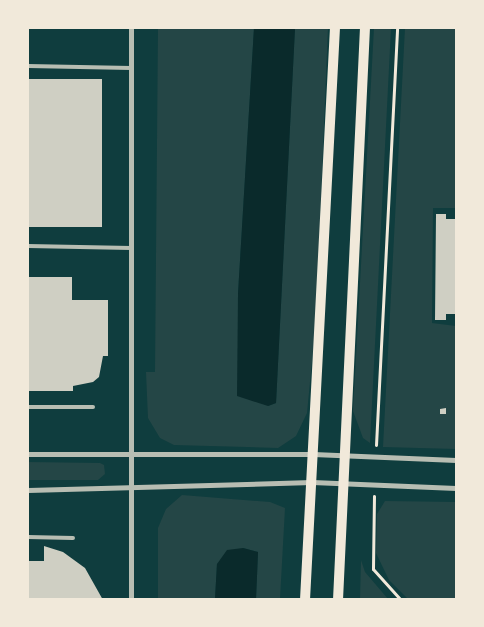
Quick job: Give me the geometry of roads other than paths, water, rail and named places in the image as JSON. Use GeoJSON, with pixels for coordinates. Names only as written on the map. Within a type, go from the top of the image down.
{"type":"FeatureCollection","features":[{"type":"Feature","properties":{"kind":"main road"},"geometry":{"type":"LineString","coordinates":[[305,600],[335,28]]}},
{"type":"Feature","properties":{"kind":"main road"},"geometry":{"type":"LineString","coordinates":[[338,600],[365,28]]}},
{"type":"Feature","properties":{"kind":"street"},"geometry":{"type":"LineString","coordinates":[[131,28],[131,600]]}},
{"type":"Feature","properties":{"kind":"street"},"geometry":{"type":"LineString","coordinates":[[28,454],[313,454],[456,460]]}},
{"type":"Feature","properties":{"kind":"street"},"geometry":{"type":"LineString","coordinates":[[28,490],[132,490],[184,484],[312,482],[456,488]]}},
{"type":"Feature","properties":{"kind":"lane"},"geometry":{"type":"LineString","coordinates":[[28,66],[131,68]]}},
{"type":"Feature","properties":{"kind":"lane"},"geometry":{"type":"LineString","coordinates":[[28,246],[131,248]]}},
{"type":"Feature","properties":{"kind":"lane"},"geometry":{"type":"LineString","coordinates":[[28,407],[93,407]]}},
{"type":"Feature","properties":{"kind":"lane"},"geometry":{"type":"LineString","coordinates":[[28,537],[74,538]]}}]}
